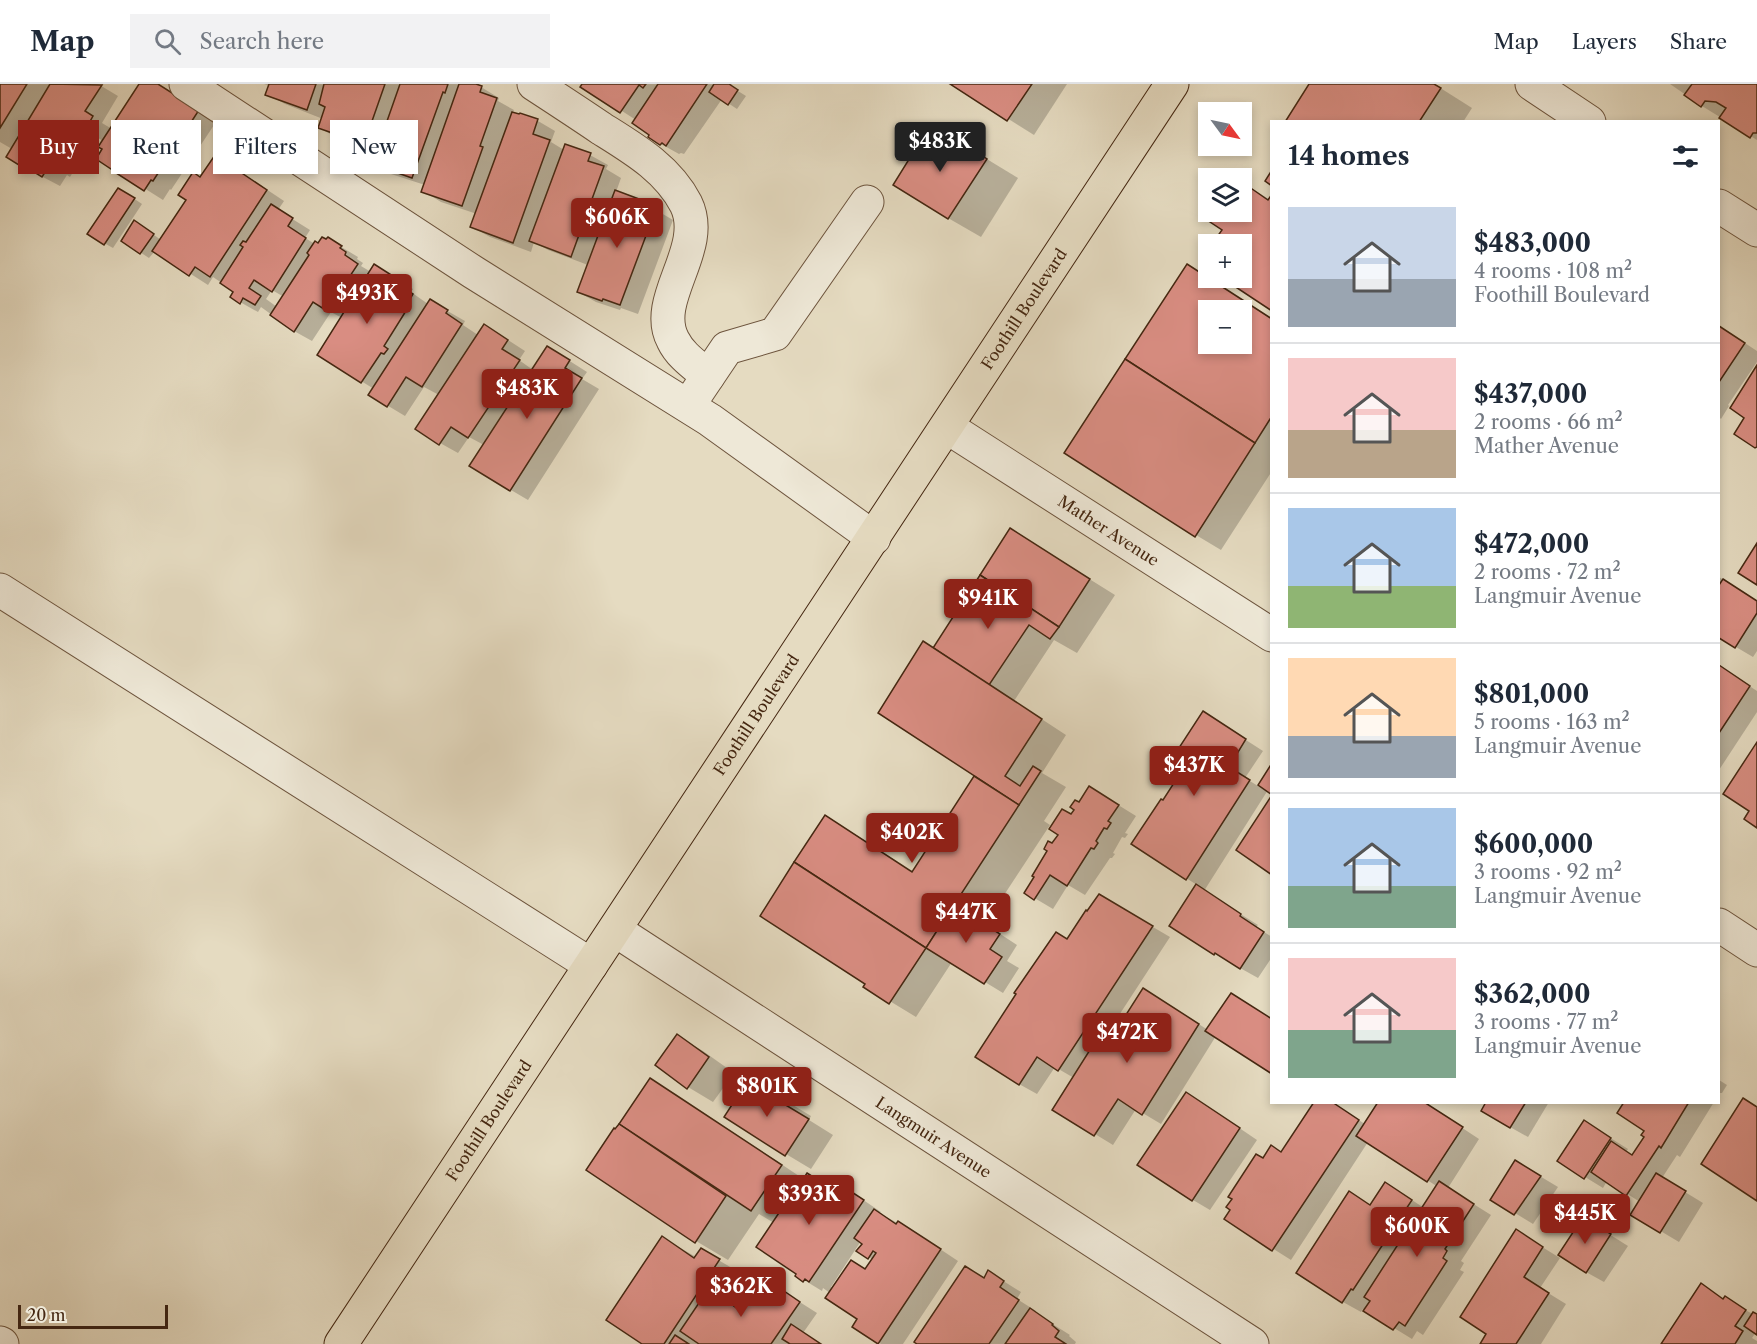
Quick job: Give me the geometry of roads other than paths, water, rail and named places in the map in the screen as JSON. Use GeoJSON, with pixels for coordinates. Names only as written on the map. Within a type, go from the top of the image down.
{"type":"FeatureCollection","features":[{"type":"Feature","properties":{"kind":"main road","name":"Foothill Boulevard"},"geometry":{"type":"LineString","coordinates":[[341,1344],[1172,84]]}},
{"type":"Feature","properties":{"kind":"street"},"geometry":{"type":"LineString","coordinates":[[186,84],[473,272],[688,406],[874,538]]}},
{"type":"Feature","properties":{"kind":"street"},"geometry":{"type":"LineString","coordinates":[[534,84],[647,158],[675,187],[687,206],[691,229],[687,250],[668,309],[668,330],[681,354],[708,376]]}},
{"type":"Feature","properties":{"kind":"street"},"geometry":{"type":"LineString","coordinates":[[1532,84],[1586,120]]}},
{"type":"Feature","properties":{"kind":"street"},"geometry":{"type":"LineString","coordinates":[[688,406],[727,348],[775,334],[867,202]]}},
{"type":"Feature","properties":{"kind":"street"},"geometry":{"type":"LineString","coordinates":[[1720,207],[1757,230]]}},
{"type":"Feature","properties":{"kind":"street","name":"Mather Avenue"},"geometry":{"type":"LineString","coordinates":[[947,426],[1270,634]]}},
{"type":"Feature","properties":{"kind":"street"},"geometry":{"type":"LineString","coordinates":[[0,590],[591,965]]}},
{"type":"Feature","properties":{"kind":"street"},"geometry":{"type":"LineString","coordinates":[[1720,926],[1757,950]]}},
{"type":"Feature","properties":{"kind":"street","name":"Langmuir Avenue"},"geometry":{"type":"LineString","coordinates":[[615,930],[1252,1344]]}}]}
